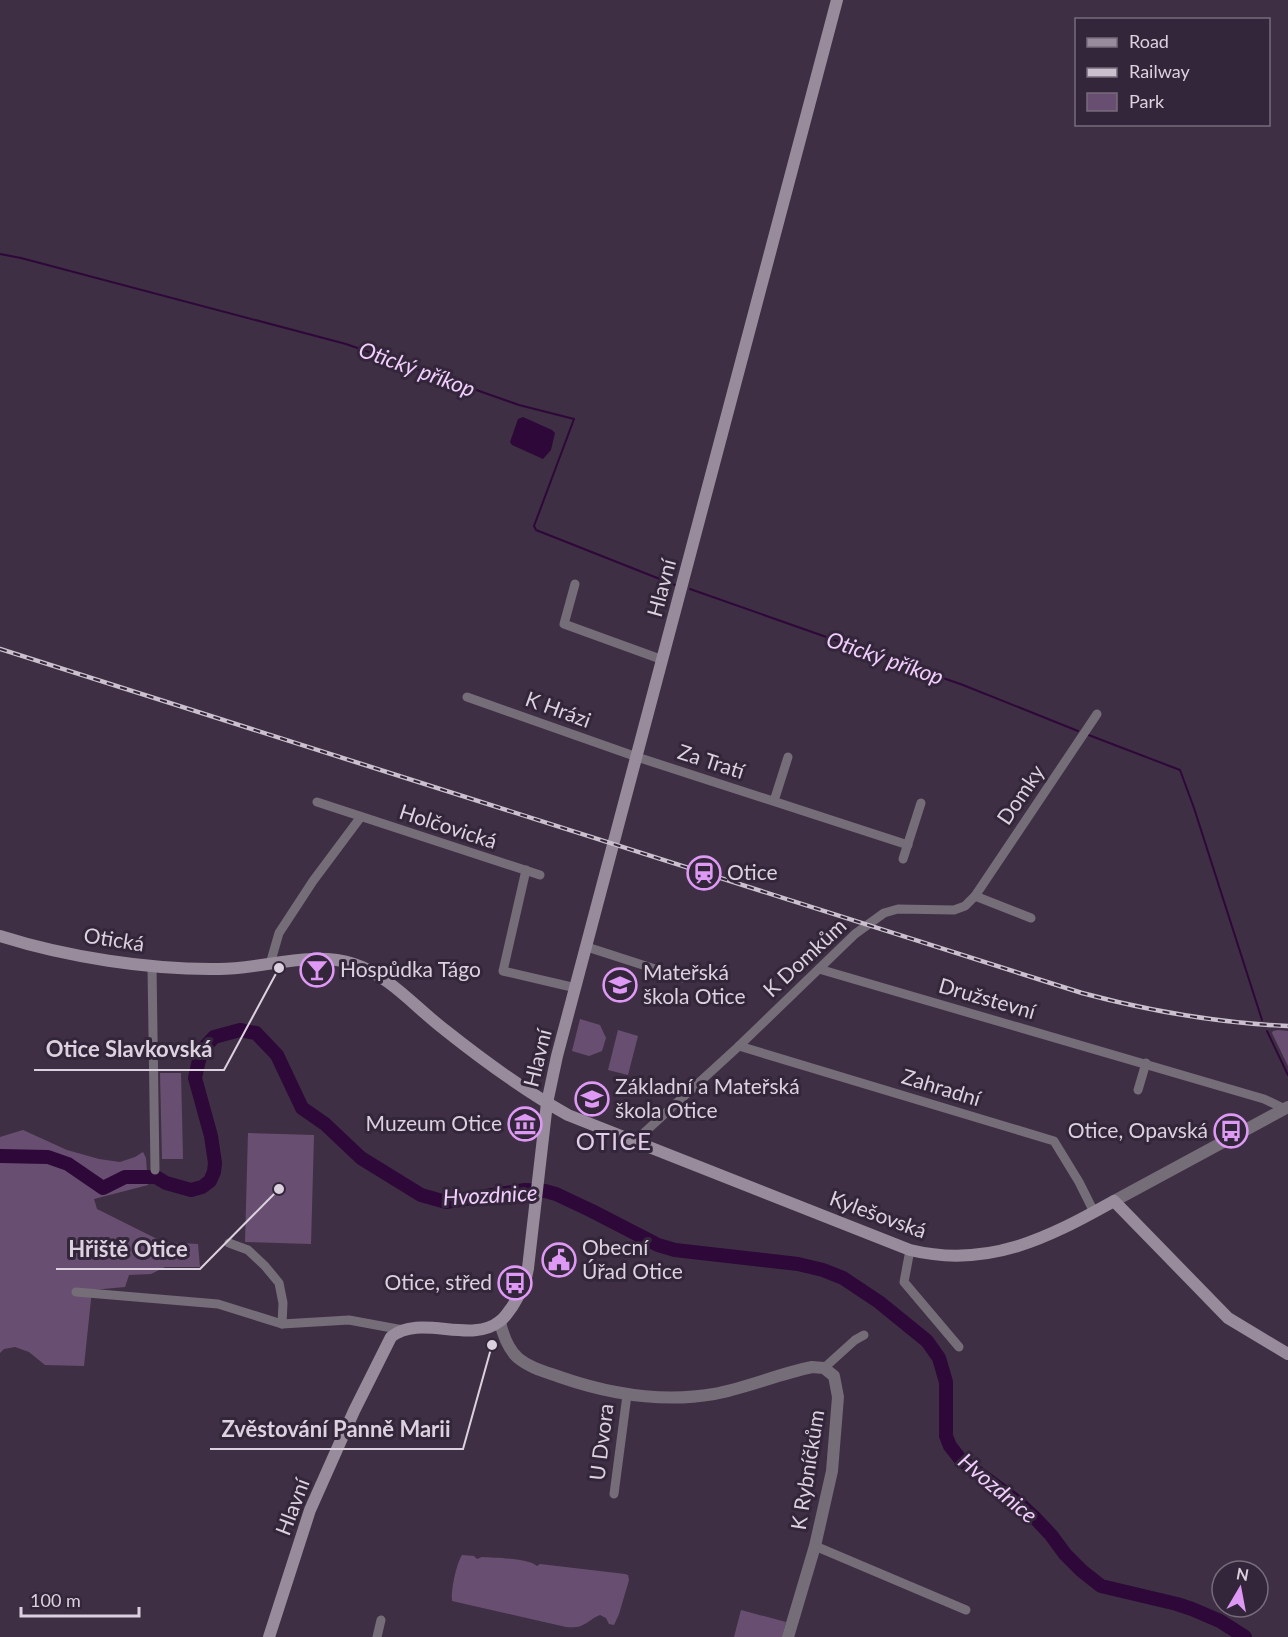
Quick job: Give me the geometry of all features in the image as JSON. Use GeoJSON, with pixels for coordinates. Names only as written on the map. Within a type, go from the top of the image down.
{"type":"FeatureCollection","features":[{"type":"Feature","properties":{"kind":"main road","name":"Hlavní"},"geometry":{"type":"LineString","coordinates":[[500,1322],[523,1289],[528,1269],[547,1103],[557,1056],[837,0]]}},
{"type":"Feature","properties":{"kind":"main road","name":"Otická"},"geometry":{"type":"LineString","coordinates":[[0,936],[82,955],[152,966],[223,969],[270,964]]}},
{"type":"Feature","properties":{"kind":"main road","name":"Kylešovská"},"geometry":{"type":"LineString","coordinates":[[270,964],[323,959],[346,962],[372,972],[495,1068],[547,1103],[568,1114],[910,1250],[936,1256],[1004,1251],[1037,1239],[1114,1201]]}},
{"type":"Feature","properties":{"kind":"main road"},"geometry":{"type":"LineString","coordinates":[[1114,1201],[1228,1318],[1288,1353]]}},
{"type":"Feature","properties":{"kind":"main road"},"geometry":{"type":"LineString","coordinates":[[403,1330],[417,1328],[472,1330],[500,1322]]}},
{"type":"Feature","properties":{"kind":"main road","name":"Hlavní"},"geometry":{"type":"LineString","coordinates":[[272,1636],[310,1510],[354,1411],[391,1337],[403,1330]]}},
{"type":"Feature","properties":{"kind":"street"},"geometry":{"type":"LineString","coordinates":[[575,584],[564,624],[663,660]]}},
{"type":"Feature","properties":{"kind":"street","name":"K Hrázi"},"geometry":{"type":"LineString","coordinates":[[467,697],[637,757]]}},
{"type":"Feature","properties":{"kind":"street","name":"Domky"},"geometry":{"type":"LineString","coordinates":[[868,925],[884,913],[898,909],[954,910],[965,906],[975,896],[1097,714]]}},
{"type":"Feature","properties":{"kind":"street","name":"Za Tratí"},"geometry":{"type":"LineString","coordinates":[[637,757],[908,845]]}},
{"type":"Feature","properties":{"kind":"street"},"geometry":{"type":"LineString","coordinates":[[774,801],[788,757]]}},
{"type":"Feature","properties":{"kind":"street","name":"Holčovická"},"geometry":{"type":"LineString","coordinates":[[316,802],[540,875]]}},
{"type":"Feature","properties":{"kind":"street"},"geometry":{"type":"LineString","coordinates":[[903,859],[921,803]]}},
{"type":"Feature","properties":{"kind":"street"},"geometry":{"type":"LineString","coordinates":[[270,964],[279,933],[313,881],[360,818]]}},
{"type":"Feature","properties":{"kind":"street"},"geometry":{"type":"LineString","coordinates":[[526,870],[503,971],[576,988]]}},
{"type":"Feature","properties":{"kind":"street"},"geometry":{"type":"LineString","coordinates":[[975,896],[1031,918]]}},
{"type":"Feature","properties":{"kind":"street","name":"K Domkům"},"geometry":{"type":"LineString","coordinates":[[635,1141],[739,1046],[855,934],[868,925]]}},
{"type":"Feature","properties":{"kind":"street"},"geometry":{"type":"LineString","coordinates":[[587,947],[683,978]]}},
{"type":"Feature","properties":{"kind":"street"},"geometry":{"type":"LineString","coordinates":[[152,966],[155,1170]]}},
{"type":"Feature","properties":{"kind":"street","name":"Družstevní"},"geometry":{"type":"LineString","coordinates":[[819,969],[1264,1099],[1286,1108]]}},
{"type":"Feature","properties":{"kind":"street","name":"Zahradní"},"geometry":{"type":"LineString","coordinates":[[739,1046],[1054,1141],[1094,1212]]}},
{"type":"Feature","properties":{"kind":"street"},"geometry":{"type":"LineString","coordinates":[[1138,1090],[1146,1064]]}},
{"type":"Feature","properties":{"kind":"street"},"geometry":{"type":"LineString","coordinates":[[1114,1201],[1286,1108]]}},
{"type":"Feature","properties":{"kind":"street"},"geometry":{"type":"LineString","coordinates":[[229,1243],[248,1250],[279,1283],[283,1303],[282,1324]]}},
{"type":"Feature","properties":{"kind":"street"},"geometry":{"type":"LineString","coordinates":[[910,1250],[904,1282],[959,1347]]}},
{"type":"Feature","properties":{"kind":"street"},"geometry":{"type":"LineString","coordinates":[[76,1292],[218,1304],[282,1324],[349,1320],[403,1330]]}},
{"type":"Feature","properties":{"kind":"street"},"geometry":{"type":"LineString","coordinates":[[500,1322],[512,1351],[527,1365],[577,1383],[627,1395],[663,1398],[712,1394],[797,1370],[812,1367],[824,1368],[855,1340],[864,1335]]}},
{"type":"Feature","properties":{"kind":"street","name":"K Rybníčkům"},"geometry":{"type":"LineString","coordinates":[[788,1637],[815,1546],[832,1471],[838,1397],[834,1376],[824,1368]]}},
{"type":"Feature","properties":{"kind":"street","name":"U Dvora"},"geometry":{"type":"LineString","coordinates":[[614,1494],[627,1395]]}},
{"type":"Feature","properties":{"kind":"street","name":"K Rybníčkům"},"geometry":{"type":"LineString","coordinates":[[815,1546],[966,1610]]}},
{"type":"Feature","properties":{"kind":"street"},"geometry":{"type":"LineString","coordinates":[[377,1637],[381,1620]]}},
{"type":"Feature","properties":{"kind":"green space"},"geometry":{"type":"Polygon","coordinates":[[[580,1019],[600,1025],[606,1038],[602,1051],[589,1056],[572,1051],[580,1019]]]}},
{"type":"Feature","properties":{"kind":"green space"},"geometry":{"type":"Polygon","coordinates":[[[618,1030],[638,1036],[628,1075],[608,1070],[618,1030]]]}},
{"type":"Feature","properties":{"kind":"green space"},"geometry":{"type":"Polygon","coordinates":[[[1278,1030],[1288,1031],[1288,1066],[1272,1033],[1278,1030]]]}},
{"type":"Feature","properties":{"kind":"green space"},"geometry":{"type":"Polygon","coordinates":[[[160,1073],[181,1073],[183,1159],[162,1159],[160,1073]]]}},
{"type":"Feature","properties":{"kind":"green space"},"geometry":{"type":"Polygon","coordinates":[[[23,1130],[67,1150],[99,1159],[120,1162],[143,1152],[146,1158],[148,1185],[94,1199],[97,1209],[163,1242],[198,1244],[200,1267],[165,1267],[151,1274],[129,1275],[125,1287],[92,1290],[84,1366],[45,1365],[29,1352],[15,1347],[4,1349],[0,1353],[0,1137],[23,1130]]]}},
{"type":"Feature","properties":{"kind":"green space"},"geometry":{"type":"Polygon","coordinates":[[[248,1133],[314,1135],[311,1244],[245,1242],[248,1133]]]}},
{"type":"Feature","properties":{"kind":"green space"},"geometry":{"type":"Polygon","coordinates":[[[462,1555],[474,1556],[477,1559],[482,1557],[519,1560],[537,1566],[540,1564],[625,1574],[628,1575],[629,1580],[614,1625],[609,1624],[606,1618],[600,1615],[581,1626],[566,1627],[452,1601],[454,1578],[462,1555]]]}},
{"type":"Feature","properties":{"kind":"green space"},"geometry":{"type":"Polygon","coordinates":[[[741,1610],[786,1622],[782,1637],[734,1637],[741,1610]]]}},
{"type":"Feature","properties":{"kind":"shaded area"},"geometry":{"type":"Polygon","coordinates":[[[523,417],[555,433],[551,450],[543,459],[510,442],[518,419],[523,417]]]}},
{"type":"Feature","properties":{"kind":"waterway","name":"Otický příkop"},"geometry":{"type":"LineString","coordinates":[[0,254],[346,344],[519,405],[574,419],[534,526],[536,530],[675,585]]}},
{"type":"Feature","properties":{"kind":"waterway","name":"Otický příkop"},"geometry":{"type":"LineString","coordinates":[[690,589],[963,685],[1078,731]]}},
{"type":"Feature","properties":{"kind":"waterway","name":"Otický příkop"},"geometry":{"type":"LineString","coordinates":[[1086,734],[1180,770],[1262,1020]]}},
{"type":"Feature","properties":{"kind":"waterway","name":"Hvozdnice"},"geometry":{"type":"LineString","coordinates":[[0,1156],[48,1157],[68,1164],[103,1188],[125,1177],[156,1177],[166,1183],[191,1190],[202,1187],[210,1181],[215,1163],[211,1136],[195,1078],[202,1050],[214,1037],[240,1030],[256,1033],[277,1055],[302,1108],[325,1124],[361,1158],[421,1195],[446,1202],[525,1190],[545,1191],[592,1211],[658,1245],[675,1250],[798,1264],[843,1278],[879,1302],[927,1341],[939,1358],[946,1382],[946,1436],[950,1446],[961,1460],[1019,1503],[1035,1518],[1082,1571],[1101,1586],[1192,1609],[1220,1621],[1245,1637]]}},
{"type":"Feature","properties":{"kind":"waterway","name":"Otický příkop"},"geometry":{"type":"LineString","coordinates":[[1267,1031],[1288,1075]]}},
{"type":"Feature","properties":{"kind":"railway"},"geometry":{"type":"LineString","coordinates":[[0,649],[1082,993],[1184,1015],[1288,1026]]}},
{"type":"Feature","properties":{"kind":"place","name":"Otice"},"geometry":{"type":"Point","coordinates":[704,873]}},
{"type":"Feature","properties":{"kind":"place","name":"Otice Slavkovská"},"geometry":{"type":"Point","coordinates":[279,968]}},
{"type":"Feature","properties":{"kind":"place","name":"Hospůdka Tágo"},"geometry":{"type":"Point","coordinates":[317,970]}},
{"type":"Feature","properties":{"kind":"place","name":"Mateřská škola Otice"},"geometry":{"type":"Point","coordinates":[620,985]}},
{"type":"Feature","properties":{"kind":"place","name":"Základní a Mateřská škola Otice"},"geometry":{"type":"Point","coordinates":[592,1099]}},
{"type":"Feature","properties":{"kind":"place","name":"Muzeum Otice"},"geometry":{"type":"Point","coordinates":[525,1124]}},
{"type":"Feature","properties":{"kind":"place","name":"Otice, Opavská"},"geometry":{"type":"Point","coordinates":[1231,1131]}},
{"type":"Feature","properties":{"kind":"place","name":"Hřiště Otice"},"geometry":{"type":"Point","coordinates":[279,1189]}},
{"type":"Feature","properties":{"kind":"place","name":"Obecní Úřad Otice"},"geometry":{"type":"Point","coordinates":[559,1260]}},
{"type":"Feature","properties":{"kind":"place","name":"Otice, střed"},"geometry":{"type":"Point","coordinates":[515,1283]}},
{"type":"Feature","properties":{"kind":"place","name":"Zvěstování Panně Marii"},"geometry":{"type":"Point","coordinates":[492,1345]}},
{"type":"Feature","properties":{"kind":"district","name":"OTICE"},"geometry":{"type":"Point","coordinates":[614,1142]}}]}
